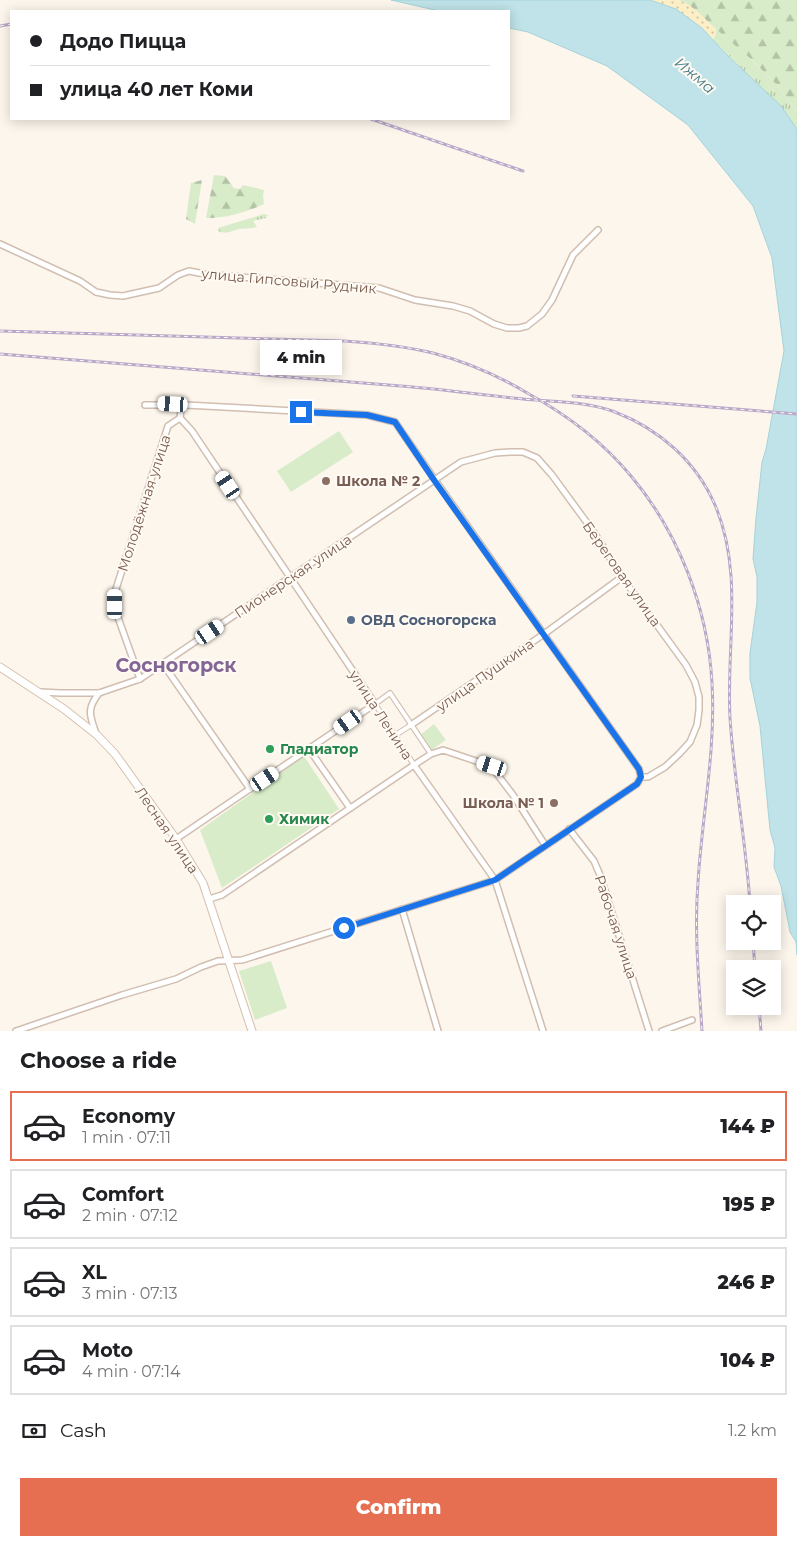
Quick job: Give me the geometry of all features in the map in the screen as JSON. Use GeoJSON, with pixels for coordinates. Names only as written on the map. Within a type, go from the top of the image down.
{"type":"FeatureCollection","features":[{"type":"Feature","properties":{"kind":"main road","name":"Лесная улица"},"geometry":{"type":"LineString","coordinates":[[0,667],[64,709],[97,735],[115,754],[176,839],[203,883],[252,1031]]}},
{"type":"Feature","properties":{"kind":"street","name":"улица Гипсовый Рудник"},"geometry":{"type":"LineString","coordinates":[[0,244],[80,281],[96,292],[110,295],[123,296],[159,288],[178,275],[189,271],[213,275],[379,288],[415,300],[453,306],[470,311],[494,324],[507,328],[519,328],[527,326],[542,314],[552,300],[573,255],[598,230]]}},
{"type":"Feature","properties":{"kind":"street"},"geometry":{"type":"LineString","coordinates":[[145,405],[186,404],[367,415],[395,422],[639,769],[641,777]]}},
{"type":"Feature","properties":{"kind":"street","name":"Молодёжная улица"},"geometry":{"type":"LineString","coordinates":[[140,679],[114,609],[115,592],[168,426],[180,418],[181,409],[186,404]]}},
{"type":"Feature","properties":{"kind":"street","name":"улица Ленина"},"geometry":{"type":"LineString","coordinates":[[180,418],[192,431],[375,704],[394,736],[495,880],[543,1031]]}},
{"type":"Feature","properties":{"kind":"street","name":"Береговая улица"},"geometry":{"type":"LineString","coordinates":[[16,1031],[122,995],[176,980],[201,967],[218,961],[242,960],[495,880],[637,784],[641,777],[648,777],[665,766],[690,742],[697,725],[699,697],[695,682],[686,665],[622,576],[593,531],[552,475],[537,458],[523,452],[495,453],[461,462],[434,480]]}},
{"type":"Feature","properties":{"kind":"street","name":"Пионерская улица"},"geometry":{"type":"LineString","coordinates":[[37,692],[99,693],[140,679],[434,480]]}},
{"type":"Feature","properties":{"kind":"street","name":"улица Пушкина"},"geometry":{"type":"LineString","coordinates":[[394,736],[544,634],[622,576]]}},
{"type":"Feature","properties":{"kind":"street"},"geometry":{"type":"LineString","coordinates":[[163,664],[250,789]]}},
{"type":"Feature","properties":{"kind":"street"},"geometry":{"type":"LineString","coordinates":[[97,735],[90,716],[90,704],[99,693]]}},
{"type":"Feature","properties":{"kind":"street"},"geometry":{"type":"LineString","coordinates":[[176,839],[390,694],[431,754]]}},
{"type":"Feature","properties":{"kind":"street"},"geometry":{"type":"LineString","coordinates":[[308,749],[350,808]]}},
{"type":"Feature","properties":{"kind":"street"},"geometry":{"type":"LineString","coordinates":[[209,899],[222,895],[414,765],[431,754],[443,750],[492,766],[546,845]]}},
{"type":"Feature","properties":{"kind":"street","name":"Рабочая улица"},"geometry":{"type":"LineString","coordinates":[[569,829],[594,861],[600,875],[649,1031]]}},
{"type":"Feature","properties":{"kind":"street"},"geometry":{"type":"LineString","coordinates":[[402,909],[438,1031]]}},
{"type":"Feature","properties":{"kind":"street"},"geometry":{"type":"LineString","coordinates":[[662,1031],[692,1020]]}},
{"type":"Feature","properties":{"kind":"green space"},"geometry":{"type":"Polygon","coordinates":[[[679,0],[797,0],[797,112],[775,83],[752,60],[688,5],[679,0]]]}},
{"type":"Feature","properties":{"kind":"green space"},"geometry":{"type":"Polygon","coordinates":[[[716,29],[775,83],[797,112],[797,129],[778,105],[713,39],[716,29]]]}},
{"type":"Feature","properties":{"kind":"green space"},"geometry":{"type":"Polygon","coordinates":[[[214,175],[225,176],[234,188],[240,189],[243,185],[264,190],[264,204],[236,214],[206,218],[214,175]]]}},
{"type":"Feature","properties":{"kind":"green space"},"geometry":{"type":"Polygon","coordinates":[[[202,180],[195,224],[186,219],[191,183],[202,180]]]}},
{"type":"Feature","properties":{"kind":"green space"},"geometry":{"type":"Polygon","coordinates":[[[264,214],[268,215],[266,218],[253,221],[257,227],[226,233],[218,231],[218,228],[264,214]]]}},
{"type":"Feature","properties":{"kind":"green space"},"geometry":{"type":"Polygon","coordinates":[[[339,431],[353,452],[291,492],[277,471],[339,431]]]}},
{"type":"Feature","properties":{"kind":"green space"},"geometry":{"type":"Polygon","coordinates":[[[434,724],[446,740],[430,751],[420,735],[434,724]]]}},
{"type":"Feature","properties":{"kind":"green space","name":"Химик"},"geometry":{"type":"Polygon","coordinates":[[[304,756],[339,809],[222,888],[200,830],[304,756]]]}},
{"type":"Feature","properties":{"kind":"green space"},"geometry":{"type":"Polygon","coordinates":[[[271,961],[287,1008],[255,1020],[239,971],[271,961]]]}},
{"type":"Feature","properties":{"kind":"sand"},"geometry":{"type":"Polygon","coordinates":[[[650,0],[683,1],[716,29],[716,34],[713,39],[702,28],[676,9],[650,0]]]}},
{"type":"Feature","properties":{"kind":"water","name":"Ижма"},"geometry":{"type":"Polygon","coordinates":[[[391,0],[650,0],[676,9],[702,28],[727,55],[781,106],[797,129],[797,955],[796,942],[790,932],[781,886],[774,867],[775,848],[770,830],[760,726],[750,678],[750,653],[757,602],[757,577],[753,559],[756,518],[762,462],[784,351],[772,258],[753,206],[688,125],[607,66],[528,32],[510,28],[510,10],[435,10],[391,0]]]}},
{"type":"Feature","properties":{"kind":"railway"},"geometry":{"type":"LineString","coordinates":[[0,26],[10,24]]}},
{"type":"Feature","properties":{"kind":"railway"},"geometry":{"type":"LineString","coordinates":[[374,120],[523,171]]}},
{"type":"Feature","properties":{"kind":"railway"},"geometry":{"type":"LineString","coordinates":[[0,331],[344,341],[389,345],[422,351],[470,365],[518,387],[571,420],[609,452],[648,498],[677,547],[697,600],[709,655],[713,708],[712,733],[697,901],[697,956],[702,1031]]}},
{"type":"Feature","properties":{"kind":"railway"},"geometry":{"type":"LineString","coordinates":[[0,354],[416,387],[581,404],[615,412],[661,437],[698,474],[715,505],[724,530],[729,557],[732,610],[730,718],[749,895]]}},
{"type":"Feature","properties":{"kind":"railway"},"geometry":{"type":"LineString","coordinates":[[573,396],[797,414]]}},
{"type":"Feature","properties":{"kind":"railway"},"geometry":{"type":"LineString","coordinates":[[754,950],[754,960]]}},
{"type":"Feature","properties":{"kind":"railway"},"geometry":{"type":"LineString","coordinates":[[760,1015],[761,1031]]}},
{"type":"Feature","properties":{"kind":"place","name":"Школа № 2"},"geometry":{"type":"Point","coordinates":[326,481]}},
{"type":"Feature","properties":{"kind":"place","name":"ОВД Сосногорска"},"geometry":{"type":"Point","coordinates":[351,620]}},
{"type":"Feature","properties":{"kind":"place","name":"Гладиатор"},"geometry":{"type":"Point","coordinates":[270,749]}},
{"type":"Feature","properties":{"kind":"place","name":"Школа № 1"},"geometry":{"type":"Point","coordinates":[554,803]}},
{"type":"Feature","properties":{"kind":"place","name":"Химик"},"geometry":{"type":"Point","coordinates":[269,819]}},
{"type":"Feature","properties":{"kind":"district","name":"Сосногорск"},"geometry":{"type":"Point","coordinates":[176,665]}},
{"type":"Feature","properties":{"kind":"route"},"geometry":{"type":"LineString","coordinates":[[301,412],[367,415],[395,422],[639,769],[641,777],[637,784],[495,880],[344,928]]}}]}
